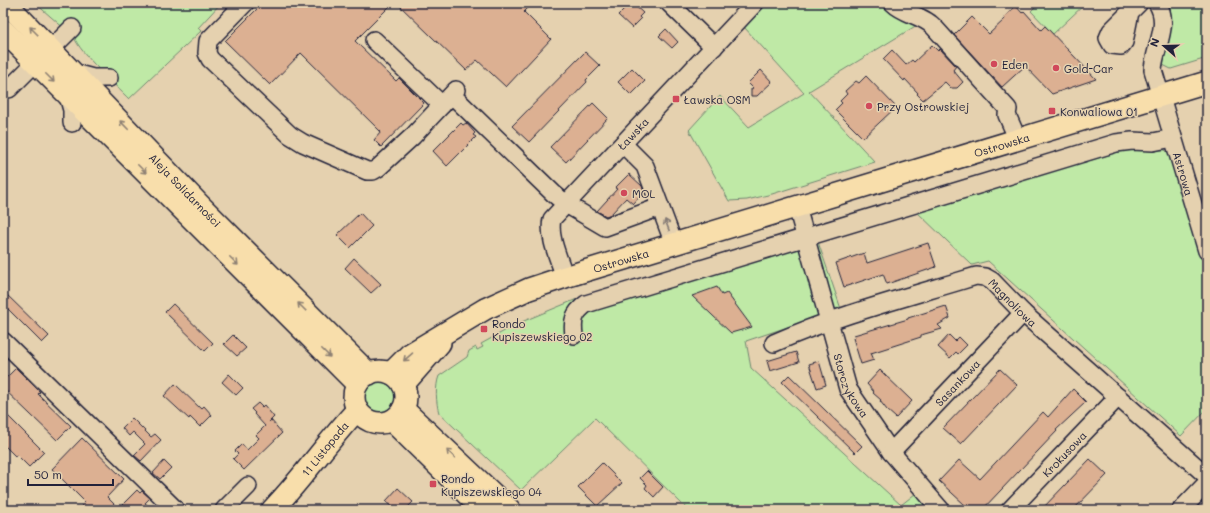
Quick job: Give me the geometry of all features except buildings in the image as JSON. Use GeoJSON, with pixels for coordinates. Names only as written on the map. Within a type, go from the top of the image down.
{"type":"FeatureCollection","features":[{"type":"Feature","properties":{"kind":"main road","name":"Aleja Solidarności"},"geometry":{"type":"LineString","coordinates":[[6,3],[74,72],[363,379]]}},
{"type":"Feature","properties":{"kind":"main road","name":"Aleja Solidarności"},"geometry":{"type":"LineString","coordinates":[[3,30],[68,96],[363,379]]}},
{"type":"Feature","properties":{"kind":"main road","name":"Ostrowska"},"geometry":{"type":"LineString","coordinates":[[397,379],[451,330],[485,309],[529,289],[1207,82]]}},
{"type":"Feature","properties":{"kind":"main road"},"geometry":{"type":"LineString","coordinates":[[383,371],[397,379],[406,393],[406,401],[398,415],[384,423],[376,423],[363,415],[354,397],[363,379],[376,372],[383,371]]}},
{"type":"Feature","properties":{"kind":"main road","name":"11 Listopada"},"geometry":{"type":"LineString","coordinates":[[272,510],[294,488],[349,440],[363,415]]}},
{"type":"Feature","properties":{"kind":"main road"},"geometry":{"type":"LineString","coordinates":[[398,415],[483,510]]}},
{"type":"Feature","properties":{"kind":"main road"},"geometry":{"type":"LineString","coordinates":[[398,415],[510,510]]}},
{"type":"Feature","properties":{"kind":"street"},"geometry":{"type":"LineString","coordinates":[[245,3],[208,41],[208,53],[210,59],[290,135],[298,140],[368,171],[373,171],[413,136],[450,97]]}},
{"type":"Feature","properties":{"kind":"street"},"geometry":{"type":"LineString","coordinates":[[669,3],[714,47]]}},
{"type":"Feature","properties":{"kind":"street","name":"Ławska"},"geometry":{"type":"LineString","coordinates":[[565,277],[557,255],[550,227],[552,218],[756,3]]}},
{"type":"Feature","properties":{"kind":"street"},"geometry":{"type":"LineString","coordinates":[[893,3],[900,9],[929,21],[1008,109],[1007,115],[1018,140]]}},
{"type":"Feature","properties":{"kind":"street","name":"Astrowa"},"geometry":{"type":"LineString","coordinates":[[1157,3],[1163,17],[1153,62],[1153,70],[1207,251]]}},
{"type":"Feature","properties":{"kind":"street"},"geometry":{"type":"LineString","coordinates":[[51,48],[72,28]]}},
{"type":"Feature","properties":{"kind":"street"},"geometry":{"type":"LineString","coordinates":[[374,40],[450,97],[551,192],[566,204],[605,227],[660,207]]}},
{"type":"Feature","properties":{"kind":"street"},"geometry":{"type":"LineString","coordinates":[[9,89],[35,62]]}},
{"type":"Feature","properties":{"kind":"street"},"geometry":{"type":"LineString","coordinates":[[74,72],[93,78],[109,78]]}},
{"type":"Feature","properties":{"kind":"street"},"geometry":{"type":"LineString","coordinates":[[68,96],[72,110],[72,123]]}},
{"type":"Feature","properties":{"kind":"street"},"geometry":{"type":"LineString","coordinates":[[574,335],[573,326],[575,317],[579,309],[586,304],[1116,143],[1132,140],[1153,142],[1173,138]]}},
{"type":"Feature","properties":{"kind":"street"},"geometry":{"type":"LineString","coordinates":[[623,144],[645,166],[674,244]]}},
{"type":"Feature","properties":{"kind":"street"},"geometry":{"type":"LineString","coordinates":[[797,207],[805,237]]}},
{"type":"Feature","properties":{"kind":"street","name":"Storczykowa"},"geometry":{"type":"LineString","coordinates":[[805,237],[848,389],[891,452],[941,510]]}},
{"type":"Feature","properties":{"kind":"street","name":"Magnoliowa"},"geometry":{"type":"LineString","coordinates":[[774,343],[829,321],[976,276],[985,277],[992,280],[1023,313],[1207,476]]}},
{"type":"Feature","properties":{"kind":"street","name":"Sasankowa"},"geometry":{"type":"LineString","coordinates":[[891,452],[1023,313]]}},
{"type":"Feature","properties":{"kind":"street"},"geometry":{"type":"LineString","coordinates":[[3,341],[176,510]]}},
{"type":"Feature","properties":{"kind":"street","name":"Krokusowa"},"geometry":{"type":"LineString","coordinates":[[1010,510],[1118,397]]}},
{"type":"Feature","properties":{"kind":"street"},"geometry":{"type":"LineString","coordinates":[[1181,510],[1207,483]]}},
{"type":"Feature","properties":{"kind":"street"},"geometry":{"type":"LineString","coordinates":[[224,510],[248,486]]}},
{"type":"Feature","properties":{"kind":"green space"},"geometry":{"type":"Polygon","coordinates":[[[35,3],[221,3],[198,28],[201,31],[129,99],[90,60],[74,37],[35,3]]]}},
{"type":"Feature","properties":{"kind":"green space"},"geometry":{"type":"Polygon","coordinates":[[[767,3],[885,3],[922,22],[809,91],[875,162],[772,194],[747,200],[729,201],[689,130],[720,96],[749,127],[804,93],[744,27],[767,3]]]}},
{"type":"Feature","properties":{"kind":"green space"},"geometry":{"type":"Polygon","coordinates":[[[1039,3],[1086,3],[1053,34],[1031,11],[1039,3]]]}},
{"type":"Feature","properties":{"kind":"green space"},"geometry":{"type":"Polygon","coordinates":[[[1167,3],[1207,3],[1207,58],[1171,69],[1163,65],[1158,66],[1171,15],[1170,8],[1167,3]]]}},
{"type":"Feature","properties":{"kind":"green space"},"geometry":{"type":"Polygon","coordinates":[[[1129,149],[1165,150],[1172,156],[1207,260],[1207,409],[1181,436],[988,261],[972,265],[916,211],[1129,149]]]}},
{"type":"Feature","properties":{"kind":"green space"},"geometry":{"type":"Polygon","coordinates":[[[817,239],[841,309],[746,341],[751,368],[901,505],[925,486],[945,510],[688,510],[595,418],[521,490],[439,413],[436,394],[439,376],[467,357],[469,351],[476,347],[477,350],[483,347],[481,344],[519,323],[577,299],[577,302],[570,307],[566,318],[817,239]]]}},
{"type":"Feature","properties":{"kind":"green space"},"geometry":{"type":"Polygon","coordinates":[[[380,381],[386,382],[393,388],[396,397],[395,403],[389,410],[380,413],[374,412],[367,406],[364,397],[365,391],[371,384],[380,381]]]}},
{"type":"Feature","properties":{"kind":"place","name":"Eden"},"geometry":{"type":"Point","coordinates":[994,64]}},
{"type":"Feature","properties":{"kind":"place","name":"Gold-Car"},"geometry":{"type":"Point","coordinates":[1056,68]}},
{"type":"Feature","properties":{"kind":"place","name":"Ławska OSM"},"geometry":{"type":"Point","coordinates":[676,99]}},
{"type":"Feature","properties":{"kind":"place","name":"Przy Ostrowskiej"},"geometry":{"type":"Point","coordinates":[869,106]}},
{"type":"Feature","properties":{"kind":"place","name":"Konwaliowa 01"},"geometry":{"type":"Point","coordinates":[1052,111]}},
{"type":"Feature","properties":{"kind":"place","name":"MOL"},"geometry":{"type":"Point","coordinates":[624,193]}},
{"type":"Feature","properties":{"kind":"place","name":"Rondo Kupiszewskiego 02"},"geometry":{"type":"Point","coordinates":[484,329]}},
{"type":"Feature","properties":{"kind":"place","name":"Rondo Kupiszewskiego 04"},"geometry":{"type":"Point","coordinates":[433,484]}}]}
